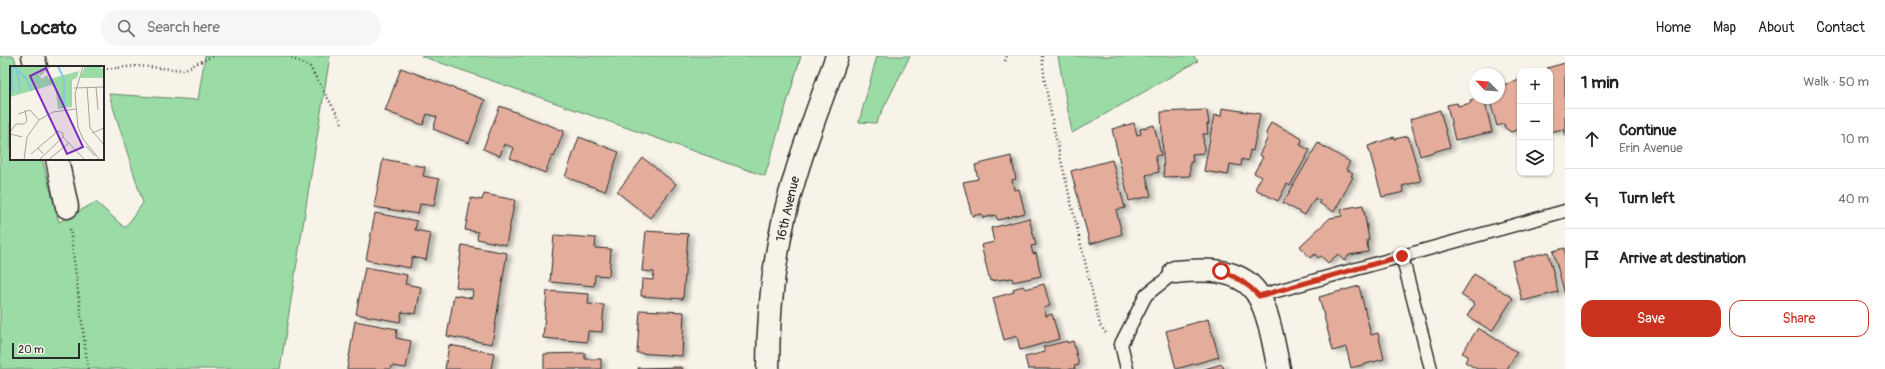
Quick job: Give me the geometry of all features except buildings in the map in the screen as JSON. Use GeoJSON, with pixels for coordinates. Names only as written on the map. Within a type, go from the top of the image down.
{"type":"FeatureCollection","features":[{"type":"Feature","properties":{"kind":"street"},"geometry":{"type":"LineString","coordinates":[[33,56],[36,66]]}},
{"type":"Feature","properties":{"kind":"street","name":"16th Avenue"},"geometry":{"type":"LineString","coordinates":[[768,369],[774,275],[783,225],[794,177],[837,56]]}},
{"type":"Feature","properties":{"kind":"street"},"geometry":{"type":"LineString","coordinates":[[56,160],[67,207]]}},
{"type":"Feature","properties":{"kind":"street"},"geometry":{"type":"LineString","coordinates":[[1175,272],[1197,270],[1221,271],[1251,287],[1259,296],[1279,369]]}},
{"type":"Feature","properties":{"kind":"lane"},"geometry":{"type":"LineString","coordinates":[[1259,296],[1565,211]]}},
{"type":"Feature","properties":{"kind":"lane"},"geometry":{"type":"LineString","coordinates":[[1402,256],[1431,369]]}},
{"type":"Feature","properties":{"kind":"lane"},"geometry":{"type":"LineString","coordinates":[[1128,369],[1121,344],[1146,295],[1175,272]]}},
{"type":"Feature","properties":{"kind":"path"},"geometry":{"type":"LineString","coordinates":[[104,69],[138,66],[184,70],[212,56]]}},
{"type":"Feature","properties":{"kind":"path"},"geometry":{"type":"LineString","coordinates":[[288,56],[310,67],[342,123]]}},
{"type":"Feature","properties":{"kind":"path"},"geometry":{"type":"LineString","coordinates":[[1005,61],[1007,56]]}},
{"type":"Feature","properties":{"kind":"path"},"geometry":{"type":"LineString","coordinates":[[1042,56],[1045,84],[1056,139],[1100,325],[1112,341],[1121,344]]}},
{"type":"Feature","properties":{"kind":"path"},"geometry":{"type":"LineString","coordinates":[[67,207],[88,369]]}},
{"type":"Feature","properties":{"kind":"green space"},"geometry":{"type":"Polygon","coordinates":[[[0,56],[14,56],[17,66],[10,66],[10,160],[42,160],[59,222],[96,202],[125,228],[143,203],[109,94],[198,100],[205,56],[330,56],[280,369],[0,369],[0,56]]]}},
{"type":"Feature","properties":{"kind":"green space"},"geometry":{"type":"Polygon","coordinates":[[[421,56],[801,56],[765,176],[421,56]]]}},
{"type":"Feature","properties":{"kind":"green space"},"geometry":{"type":"Polygon","coordinates":[[[877,56],[910,56],[876,123],[859,122],[877,56]]]}},
{"type":"Feature","properties":{"kind":"green space"},"geometry":{"type":"Polygon","coordinates":[[[1058,56],[1193,56],[1198,61],[1072,133],[1058,56]]]}},
{"type":"Feature","properties":{"kind":"route"},"geometry":{"type":"LineString","coordinates":[[1221,271],[1231,274],[1242,281],[1251,287],[1259,296],[1402,256]]}}]}
